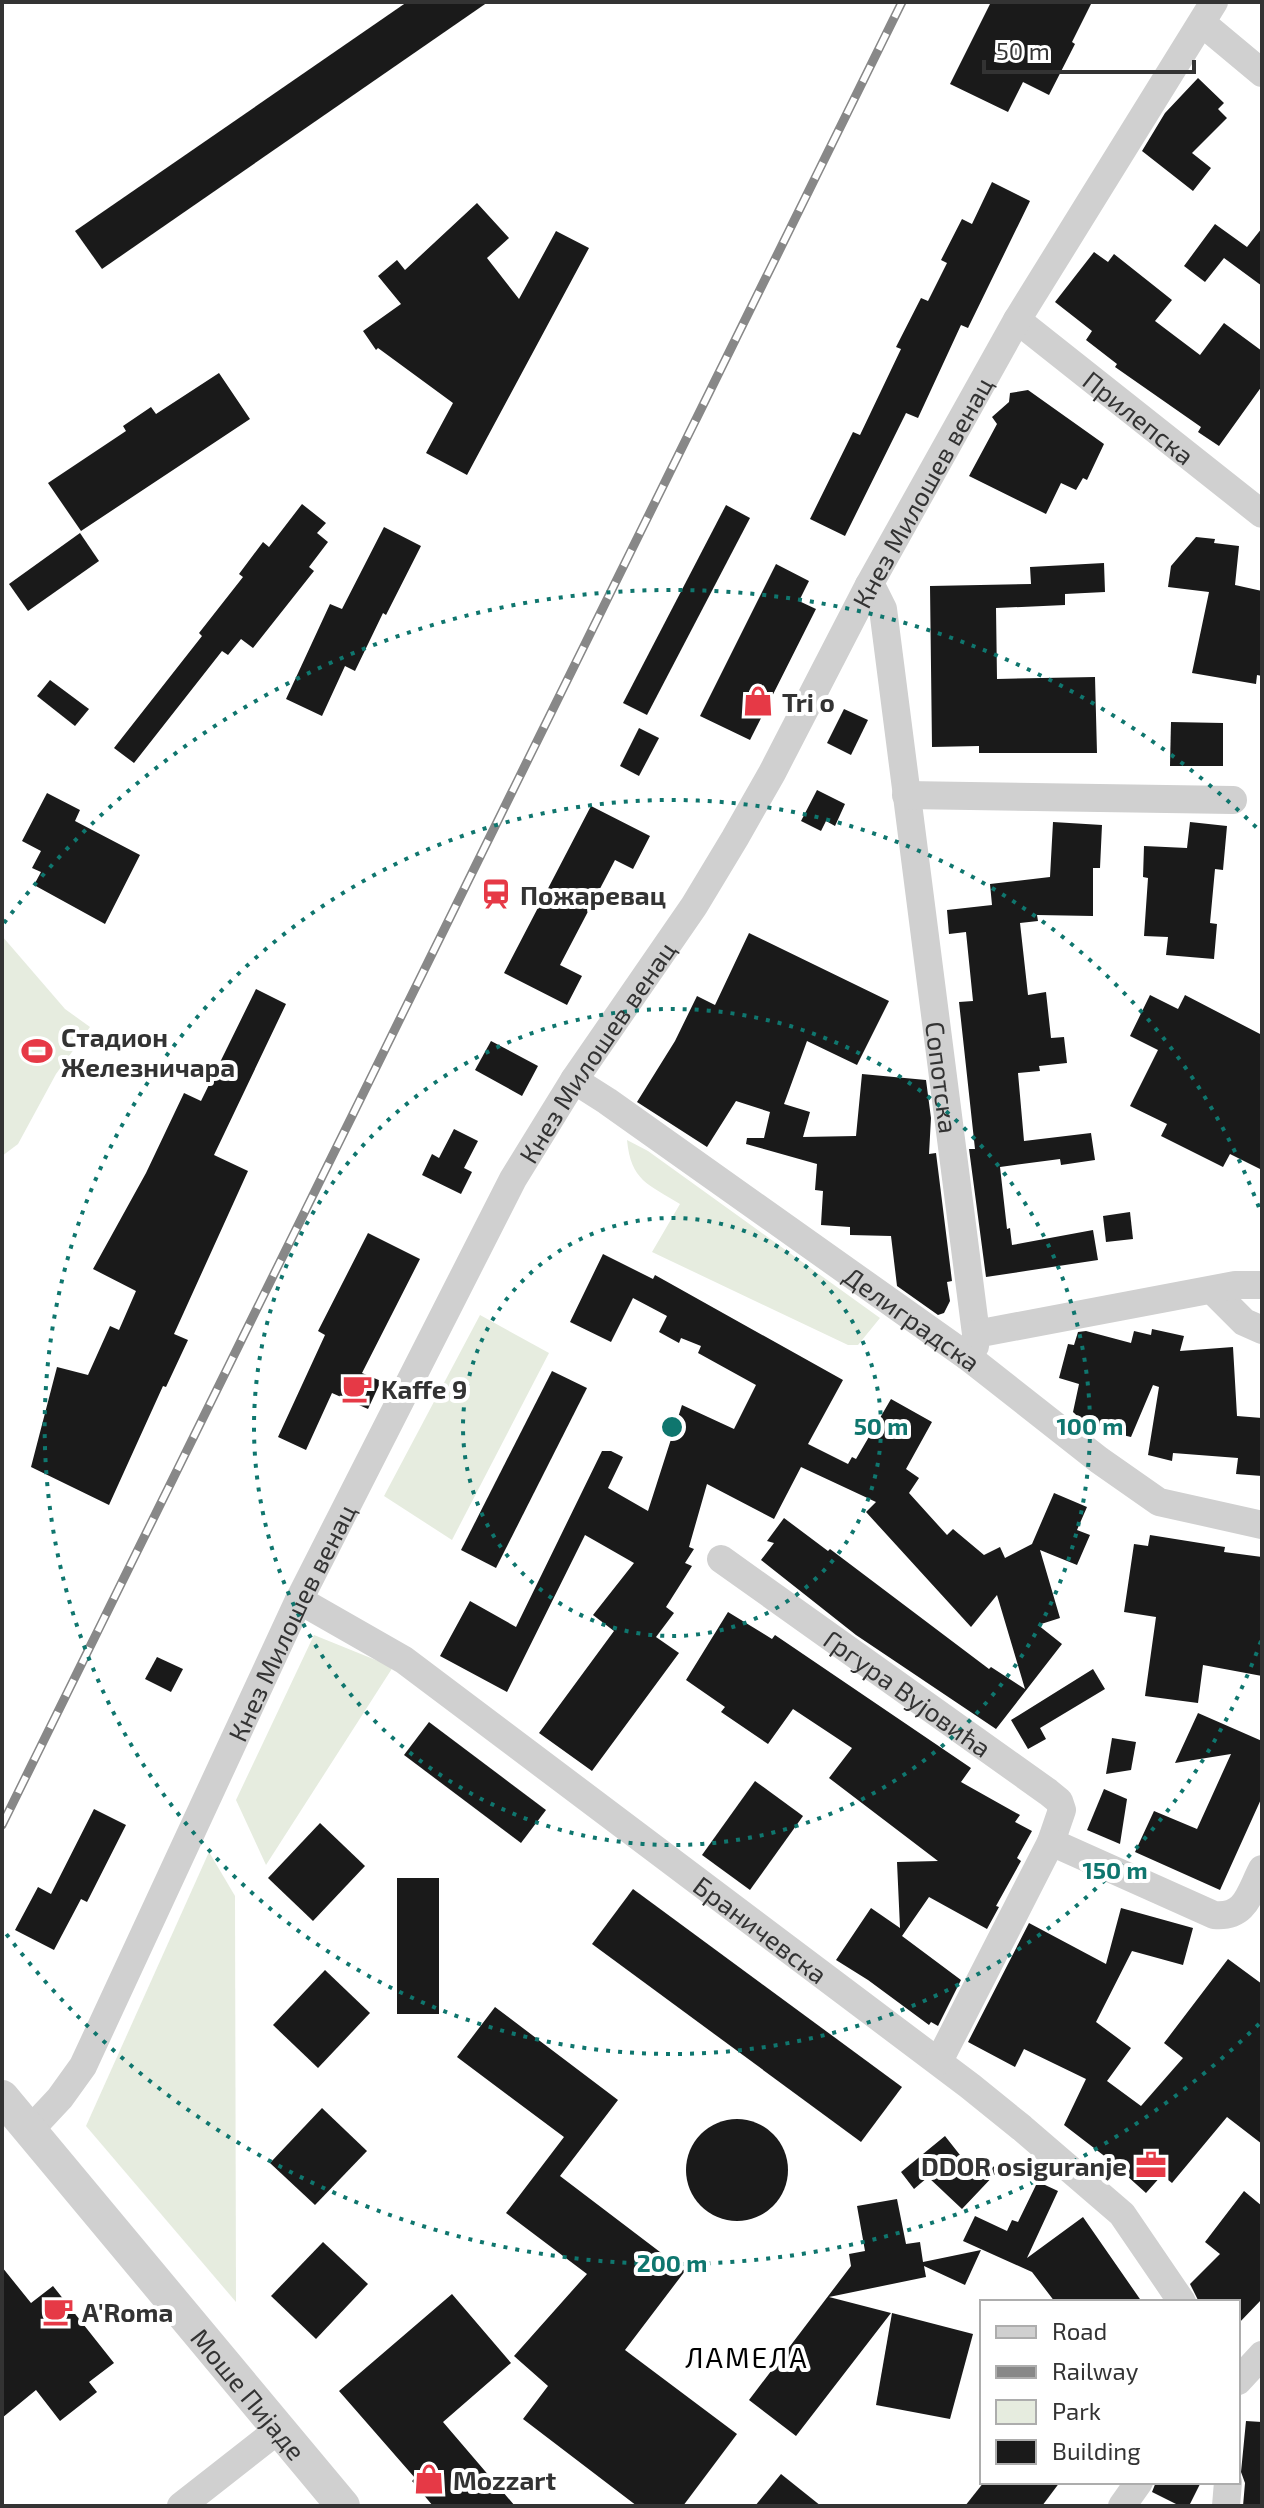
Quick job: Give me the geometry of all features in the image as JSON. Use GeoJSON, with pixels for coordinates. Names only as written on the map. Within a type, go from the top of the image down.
{"type":"FeatureCollection","features":[{"type":"Feature","properties":{"kind":"street"},"geometry":{"type":"LineString","coordinates":[[1208,12],[1262,73]]}},
{"type":"Feature","properties":{"kind":"street","name":"Кнез Милошев венац"},"geometry":{"type":"LineString","coordinates":[[31,2129],[60,2098],[83,2066],[299,1600],[513,1179],[574,1080],[687,917],[735,838],[869,585],[1017,320],[1208,12]]}},
{"type":"Feature","properties":{"kind":"street","name":"Прилепска"},"geometry":{"type":"LineString","coordinates":[[1017,320],[1262,514]]}},
{"type":"Feature","properties":{"kind":"street","name":"Сопотска"},"geometry":{"type":"LineString","coordinates":[[869,585],[883,609],[972,1346]]}},
{"type":"Feature","properties":{"kind":"street"},"geometry":{"type":"LineString","coordinates":[[906,795],[1233,800]]}},
{"type":"Feature","properties":{"kind":"street","name":"Делиградска"},"geometry":{"type":"LineString","coordinates":[[574,1080],[972,1346],[1099,1460],[1159,1502],[1262,1525]]}},
{"type":"Feature","properties":{"kind":"street"},"geometry":{"type":"LineString","coordinates":[[972,1346],[1212,1290],[1243,1284],[1262,1285]]}},
{"type":"Feature","properties":{"kind":"street"},"geometry":{"type":"LineString","coordinates":[[1212,1290],[1244,1322],[1262,1330]]}},
{"type":"Feature","properties":{"kind":"street","name":"Гргура Вујовића"},"geometry":{"type":"LineString","coordinates":[[721,1559],[1059,1801],[1062,1810],[1051,1842]]}},
{"type":"Feature","properties":{"kind":"street","name":"Браничевска"},"geometry":{"type":"LineString","coordinates":[[299,1600],[404,1660],[939,2061],[1122,2214],[1181,2300]]}},
{"type":"Feature","properties":{"kind":"street"},"geometry":{"type":"LineString","coordinates":[[939,2061],[1051,1842],[1214,1915],[1230,1916],[1239,1912],[1262,1869]]}},
{"type":"Feature","properties":{"kind":"street","name":"Моше Пијаде"},"geometry":{"type":"LineString","coordinates":[[2,2097],[343,2506]]}},
{"type":"Feature","properties":{"kind":"street"},"geometry":{"type":"LineString","coordinates":[[1240,2379],[1262,2355]]}},
{"type":"Feature","properties":{"kind":"street"},"geometry":{"type":"LineString","coordinates":[[181,2506],[278,2430]]}},
{"type":"Feature","properties":{"kind":"street"},"geometry":{"type":"LineString","coordinates":[[1122,2506],[1138,2484]]}},
{"type":"Feature","properties":{"kind":"street"},"geometry":{"type":"LineString","coordinates":[[1226,2506],[1228,2484]]}},
{"type":"Feature","properties":{"kind":"green space","name":"Стадион Железничара"},"geometry":{"type":"Polygon","coordinates":[[[2,936],[65,1009],[90,1027],[56,1074],[18,1144],[2,1156],[2,936]]]}},
{"type":"Feature","properties":{"kind":"green space"},"geometry":{"type":"Polygon","coordinates":[[[627,1140],[648,1151],[880,1318],[858,1345],[848,1345],[652,1252],[680,1204],[650,1186],[637,1173],[627,1140]]]}},
{"type":"Feature","properties":{"kind":"green space"},"geometry":{"type":"Polygon","coordinates":[[[480,1315],[549,1353],[452,1540],[384,1496],[480,1315]]]}},
{"type":"Feature","properties":{"kind":"green space"},"geometry":{"type":"Polygon","coordinates":[[[314,1635],[393,1667],[266,1865],[236,1800],[314,1635]]]}},
{"type":"Feature","properties":{"kind":"green space"},"geometry":{"type":"Polygon","coordinates":[[[209,1852],[235,1896],[236,2302],[86,2126],[209,1852]]]}},
{"type":"Feature","properties":{"kind":"building"},"geometry":{"type":"Polygon","coordinates":[[[407,2],[488,2],[102,269],[75,231],[407,2]]]}},
{"type":"Feature","properties":{"kind":"building"},"geometry":{"type":"Polygon","coordinates":[[[991,2],[1092,2],[1049,95],[1023,82],[1008,112],[950,84],[991,2]]]}},
{"type":"Feature","properties":{"kind":"building"},"geometry":{"type":"Polygon","coordinates":[[[1198,78],[1224,103],[1218,109],[1227,118],[1192,153],[1211,168],[1193,191],[1142,151],[1165,113],[1198,78]]]}},
{"type":"Feature","properties":{"kind":"building"},"geometry":{"type":"Polygon","coordinates":[[[992,182],[1030,201],[968,328],[961,325],[918,418],[906,413],[845,536],[810,519],[853,432],[860,435],[901,349],[896,347],[921,298],[928,301],[947,263],[941,260],[962,219],[972,224],[992,182]]]}},
{"type":"Feature","properties":{"kind":"building"},"geometry":{"type":"Polygon","coordinates":[[[477,203],[509,238],[487,258],[519,299],[556,231],[589,248],[467,475],[426,453],[453,403],[378,348],[376,350],[363,331],[401,304],[378,276],[397,260],[405,270],[477,203]]]}},
{"type":"Feature","properties":{"kind":"building"},"geometry":{"type":"Polygon","coordinates":[[[1215,224],[1247,247],[1262,228],[1262,286],[1224,258],[1205,282],[1184,266],[1215,224]]]}},
{"type":"Feature","properties":{"kind":"building"},"geometry":{"type":"Polygon","coordinates":[[[1094,252],[1108,262],[1114,254],[1172,300],[1155,321],[1200,355],[1224,323],[1262,351],[1262,386],[1219,446],[1198,432],[1201,427],[1115,367],[1117,364],[1086,340],[1092,331],[1055,302],[1094,252]]]}},
{"type":"Feature","properties":{"kind":"building"},"geometry":{"type":"Polygon","coordinates":[[[219,373],[250,419],[81,531],[48,483],[126,431],[123,426],[151,407],[156,414],[219,373]]]}},
{"type":"Feature","properties":{"kind":"building"},"geometry":{"type":"Polygon","coordinates":[[[1028,390],[1104,444],[1087,480],[1083,478],[1076,490],[1061,483],[1046,514],[969,476],[997,424],[992,417],[1009,402],[1010,393],[1028,390]]]}},
{"type":"Feature","properties":{"kind":"building"},"geometry":{"type":"Polygon","coordinates":[[[302,504],[326,523],[317,533],[328,542],[309,567],[314,571],[253,648],[241,639],[228,655],[222,651],[134,763],[114,748],[202,636],[199,633],[243,577],[239,574],[263,542],[269,547],[302,504]]]}},
{"type":"Feature","properties":{"kind":"building"},"geometry":{"type":"Polygon","coordinates":[[[726,505],[750,518],[647,715],[623,703],[726,505]]]}},
{"type":"Feature","properties":{"kind":"building"},"geometry":{"type":"Polygon","coordinates":[[[384,527],[421,546],[355,671],[345,666],[322,716],[286,699],[330,604],[342,609],[384,527]]]}},
{"type":"Feature","properties":{"kind":"building"},"geometry":{"type":"Polygon","coordinates":[[[80,533],[99,561],[28,611],[9,584],[80,533]]]}},
{"type":"Feature","properties":{"kind":"building"},"geometry":{"type":"Polygon","coordinates":[[[1196,537],[1239,546],[1235,585],[1262,591],[1262,676],[1257,675],[1256,684],[1192,673],[1209,592],[1168,587],[1171,566],[1196,537]]]}},
{"type":"Feature","properties":{"kind":"building"},"geometry":{"type":"Polygon","coordinates":[[[1104,563],[1105,592],[1065,594],[1065,605],[996,608],[997,679],[1095,677],[1097,753],[979,753],[979,746],[932,747],[930,586],[1031,584],[1030,567],[1104,563]]]}},
{"type":"Feature","properties":{"kind":"building"},"geometry":{"type":"Polygon","coordinates":[[[776,564],[809,581],[799,601],[816,609],[750,740],[700,716],[776,564]]]}},
{"type":"Feature","properties":{"kind":"building"},"geometry":{"type":"Polygon","coordinates":[[[50,680],[89,709],[75,726],[37,696],[50,680]]]}},
{"type":"Feature","properties":{"kind":"building"},"geometry":{"type":"Polygon","coordinates":[[[844,709],[868,720],[851,755],[827,743],[844,709]]]}},
{"type":"Feature","properties":{"kind":"building"},"geometry":{"type":"Polygon","coordinates":[[[1171,722],[1223,723],[1223,766],[1170,766],[1171,722]]]}},
{"type":"Feature","properties":{"kind":"building"},"geometry":{"type":"Polygon","coordinates":[[[639,728],[659,738],[639,776],[620,766],[639,728]]]}},
{"type":"Feature","properties":{"kind":"building"},"geometry":{"type":"Polygon","coordinates":[[[817,790],[845,804],[835,826],[826,821],[821,831],[801,821],[817,790]]]}},
{"type":"Feature","properties":{"kind":"building"},"geometry":{"type":"Polygon","coordinates":[[[47,793],[80,810],[75,821],[140,855],[105,924],[34,885],[41,872],[32,868],[41,851],[22,841],[47,793]]]}},
{"type":"Feature","properties":{"kind":"building"},"geometry":{"type":"Polygon","coordinates":[[[591,806],[650,836],[633,869],[615,860],[560,965],[582,976],[567,1005],[504,973],[591,806]]]}},
{"type":"Feature","properties":{"kind":"building"},"geometry":{"type":"Polygon","coordinates":[[[1053,822],[1102,825],[1100,868],[1093,868],[1093,916],[1037,915],[1038,921],[1020,923],[1028,995],[1046,992],[1051,1038],[1064,1037],[1067,1063],[1039,1066],[1040,1071],[1018,1073],[1024,1141],[1091,1133],[1095,1160],[1061,1165],[1060,1159],[1000,1167],[1007,1229],[1010,1228],[1012,1245],[1093,1230],[1098,1260],[986,1277],[969,1149],[975,1149],[959,1002],[973,1001],[966,932],[949,934],[947,910],[992,905],[990,884],[1050,877],[1053,822]]]}},
{"type":"Feature","properties":{"kind":"building"},"geometry":{"type":"Polygon","coordinates":[[[1190,822],[1227,826],[1223,870],[1215,869],[1210,923],[1217,924],[1214,959],[1166,955],[1168,937],[1144,936],[1148,878],[1143,877],[1144,846],[1187,848],[1190,822]]]}},
{"type":"Feature","properties":{"kind":"building"},"geometry":{"type":"Polygon","coordinates":[[[749,933],[889,1001],[857,1065],[807,1041],[784,1104],[810,1112],[803,1137],[856,1136],[862,1074],[926,1080],[931,1118],[929,1154],[936,1153],[952,1281],[947,1282],[950,1301],[944,1313],[938,1315],[897,1286],[891,1236],[850,1235],[850,1227],[821,1225],[823,1191],[815,1190],[817,1164],[746,1144],[747,1138],[764,1138],[770,1112],[736,1101],[707,1147],[637,1102],[675,1041],[697,996],[715,1005],[749,933]]]}},
{"type":"Feature","properties":{"kind":"building"},"geometry":{"type":"Polygon","coordinates":[[[256,989],[286,1004],[214,1155],[248,1171],[174,1334],[188,1340],[166,1387],[163,1386],[109,1505],[31,1467],[57,1367],[88,1375],[110,1326],[119,1330],[136,1291],[93,1269],[146,1173],[184,1093],[201,1101],[256,989]]]}},
{"type":"Feature","properties":{"kind":"building"},"geometry":{"type":"Polygon","coordinates":[[[1150,995],[1178,1009],[1185,995],[1262,1035],[1262,1170],[1230,1154],[1223,1167],[1161,1136],[1167,1124],[1130,1106],[1158,1050],[1130,1036],[1150,995]]]}},
{"type":"Feature","properties":{"kind":"building"},"geometry":{"type":"Polygon","coordinates":[[[491,1041],[538,1066],[522,1096],[475,1070],[491,1041]]]}},
{"type":"Feature","properties":{"kind":"building"},"geometry":{"type":"Polygon","coordinates":[[[454,1129],[478,1141],[464,1168],[472,1172],[461,1194],[422,1175],[432,1154],[439,1158],[454,1129]]]}},
{"type":"Feature","properties":{"kind":"building"},"geometry":{"type":"Polygon","coordinates":[[[1130,1212],[1133,1239],[1106,1242],[1103,1216],[1130,1212]]]}},
{"type":"Feature","properties":{"kind":"building"},"geometry":{"type":"Polygon","coordinates":[[[368,1233],[420,1259],[362,1373],[381,1381],[368,1409],[332,1393],[306,1450],[278,1437],[325,1335],[318,1331],[368,1233]]]}},
{"type":"Feature","properties":{"kind":"building"},"geometry":{"type":"Polygon","coordinates":[[[603,1254],[653,1279],[655,1275],[843,1380],[808,1444],[848,1464],[852,1457],[856,1459],[891,1399],[932,1422],[906,1469],[919,1478],[909,1493],[947,1535],[953,1529],[984,1555],[1000,1547],[1005,1558],[1032,1544],[1054,1493],[1087,1507],[1077,1530],[1090,1535],[1077,1565],[1040,1550],[1060,1618],[1038,1625],[1062,1644],[996,1729],[856,1635],[761,1560],[774,1543],[767,1541],[784,1518],[989,1669],[991,1667],[1025,1689],[997,1595],[971,1627],[866,1512],[876,1502],[801,1467],[774,1519],[707,1484],[689,1547],[694,1549],[685,1563],[692,1566],[666,1607],[674,1613],[656,1637],[679,1653],[592,1771],[539,1733],[614,1631],[593,1615],[634,1563],[585,1535],[507,1692],[440,1656],[470,1601],[516,1627],[602,1451],[611,1451],[623,1457],[608,1488],[648,1511],[682,1405],[734,1429],[756,1385],[698,1353],[701,1346],[681,1338],[679,1343],[659,1332],[667,1316],[633,1298],[611,1342],[570,1322],[603,1254]]]}},
{"type":"Feature","properties":{"kind":"building"},"geometry":{"type":"Polygon","coordinates":[[[1152,1329],[1184,1336],[1180,1351],[1233,1347],[1237,1416],[1262,1418],[1262,1476],[1236,1474],[1238,1458],[1173,1453],[1172,1461],[1148,1455],[1159,1387],[1153,1385],[1131,1437],[1089,1427],[1073,1412],[1079,1384],[1059,1378],[1068,1344],[1074,1345],[1078,1332],[1086,1331],[1131,1343],[1134,1331],[1151,1335],[1152,1329]]]}},
{"type":"Feature","properties":{"kind":"building"},"geometry":{"type":"Polygon","coordinates":[[[552,1371],[587,1388],[496,1568],[461,1550],[552,1371]]]}},
{"type":"Feature","properties":{"kind":"building"},"geometry":{"type":"Polygon","coordinates":[[[1150,1535],[1225,1547],[1224,1552],[1262,1557],[1262,1676],[1203,1665],[1198,1703],[1145,1696],[1156,1617],[1124,1612],[1134,1544],[1148,1546],[1150,1535]]]}},
{"type":"Feature","properties":{"kind":"building"},"geometry":{"type":"Polygon","coordinates":[[[728,1612],[772,1639],[775,1635],[971,1768],[961,1782],[1020,1815],[1015,1822],[1032,1831],[1017,1858],[1021,1861],[987,1929],[929,1897],[902,1936],[961,1980],[938,2026],[931,2022],[929,2025],[836,1960],[871,1908],[900,1928],[897,1862],[938,1861],[829,1778],[852,1748],[793,1709],[768,1744],[721,1712],[725,1707],[686,1680],[728,1612]]]}},
{"type":"Feature","properties":{"kind":"building"},"geometry":{"type":"Polygon","coordinates":[[[157,1657],[183,1669],[171,1692],[145,1679],[157,1657]]]}},
{"type":"Feature","properties":{"kind":"building"},"geometry":{"type":"Polygon","coordinates":[[[1093,1669],[1105,1689],[1040,1728],[1046,1739],[1028,1749],[1011,1720],[1093,1669]]]}},
{"type":"Feature","properties":{"kind":"building"},"geometry":{"type":"Polygon","coordinates":[[[1198,1713],[1262,1741],[1262,1797],[1220,1890],[1135,1852],[1154,1811],[1197,1829],[1231,1754],[1175,1763],[1198,1713]]]}},
{"type":"Feature","properties":{"kind":"building"},"geometry":{"type":"Polygon","coordinates":[[[429,1722],[546,1810],[521,1843],[404,1755],[429,1722]]]}},
{"type":"Feature","properties":{"kind":"building"},"geometry":{"type":"Polygon","coordinates":[[[1112,1738],[1136,1742],[1131,1770],[1106,1774],[1112,1738]]]}},
{"type":"Feature","properties":{"kind":"building"},"geometry":{"type":"Polygon","coordinates":[[[755,1781],[803,1816],[750,1890],[702,1855],[755,1781]]]}},
{"type":"Feature","properties":{"kind":"building"},"geometry":{"type":"Polygon","coordinates":[[[1104,1789],[1127,1799],[1120,1844],[1087,1830],[1104,1789]]]}},
{"type":"Feature","properties":{"kind":"building"},"geometry":{"type":"Polygon","coordinates":[[[94,1809],[126,1825],[87,1902],[81,1899],[54,1950],[15,1930],[38,1887],[51,1894],[94,1809]]]}},
{"type":"Feature","properties":{"kind":"building"},"geometry":{"type":"Polygon","coordinates":[[[320,1823],[365,1866],[313,1921],[268,1878],[320,1823]]]}},
{"type":"Feature","properties":{"kind":"building"},"geometry":{"type":"Polygon","coordinates":[[[397,1878],[439,1878],[439,2014],[397,2014],[397,1878]]]}},
{"type":"Feature","properties":{"kind":"building"},"geometry":{"type":"Polygon","coordinates":[[[633,1889],[902,2087],[861,2142],[592,1944],[633,1889]]]}},
{"type":"Feature","properties":{"kind":"building"},"geometry":{"type":"Polygon","coordinates":[[[1121,1908],[1193,1928],[1183,1965],[1132,1951],[1096,2022],[1131,2048],[1107,2081],[1141,2106],[1183,2058],[1164,2043],[1228,1959],[1262,1984],[1262,2144],[1227,2117],[1172,2183],[1162,2175],[1146,2193],[1064,2125],[1086,2079],[1024,2049],[1015,2067],[968,2042],[1029,1923],[1106,1964],[1121,1908]]]}},
{"type":"Feature","properties":{"kind":"building"},"geometry":{"type":"Polygon","coordinates":[[[325,1970],[370,2013],[318,2068],[273,2025],[325,1970]]]}},
{"type":"Feature","properties":{"kind":"building"},"geometry":{"type":"Polygon","coordinates":[[[495,2007],[618,2100],[560,2176],[685,2271],[625,2350],[737,2434],[683,2506],[637,2506],[523,2419],[548,2386],[514,2356],[587,2274],[506,2213],[564,2137],[457,2057],[495,2007]]]}},
{"type":"Feature","properties":{"kind":"building"},"geometry":{"type":"Polygon","coordinates":[[[322,2108],[367,2151],[315,2205],[270,2163],[322,2108]]]}},
{"type":"Feature","properties":{"kind":"building"},"geometry":{"type":"Polygon","coordinates":[[[737,2119],[756,2123],[773,2134],[784,2151],[788,2170],[784,2189],[773,2206],[756,2217],[737,2221],[718,2217],[701,2206],[690,2189],[686,2170],[690,2151],[701,2134],[718,2123],[737,2119]]]}},
{"type":"Feature","properties":{"kind":"building"},"geometry":{"type":"Polygon","coordinates":[[[945,2136],[971,2169],[983,2156],[998,2171],[962,2209],[928,2177],[914,2189],[901,2172],[945,2136]]]}},
{"type":"Feature","properties":{"kind":"building"},"geometry":{"type":"Polygon","coordinates":[[[1036,2185],[1058,2191],[1027,2258],[1083,2217],[1141,2300],[1053,2300],[1032,2272],[963,2241],[975,2216],[1007,2231],[1012,2220],[1018,2222],[1036,2185]]]}},
{"type":"Feature","properties":{"kind":"building"},"geometry":{"type":"Polygon","coordinates":[[[1244,2191],[1262,2206],[1262,2299],[1240,2322],[1240,2300],[1198,2300],[1190,2284],[1220,2254],[1205,2242],[1244,2191]]]}},
{"type":"Feature","properties":{"kind":"building"},"geometry":{"type":"Polygon","coordinates":[[[897,2199],[906,2244],[920,2242],[923,2262],[981,2250],[965,2285],[924,2266],[926,2277],[829,2297],[891,2313],[796,2436],[749,2400],[851,2266],[849,2254],[865,2251],[857,2206],[897,2199]]]}},
{"type":"Feature","properties":{"kind":"building"},"geometry":{"type":"Polygon","coordinates":[[[323,2242],[368,2284],[316,2339],[271,2296],[323,2242]]]}},
{"type":"Feature","properties":{"kind":"building"},"geometry":{"type":"Polygon","coordinates":[[[2,2267],[31,2303],[53,2286],[114,2363],[89,2382],[97,2392],[60,2421],[36,2390],[2,2418],[2,2267]]]}},
{"type":"Feature","properties":{"kind":"building"},"geometry":{"type":"Polygon","coordinates":[[[452,2294],[511,2363],[443,2422],[515,2506],[433,2506],[412,2481],[415,2478],[339,2391],[452,2294]]]}},
{"type":"Feature","properties":{"kind":"building"},"geometry":{"type":"Polygon","coordinates":[[[892,2313],[973,2334],[950,2419],[876,2405],[892,2313]]]}},
{"type":"Feature","properties":{"kind":"building"},"geometry":{"type":"Polygon","coordinates":[[[1246,2421],[1262,2422],[1262,2506],[1243,2506],[1245,2483],[1241,2472],[1246,2421]]]}},
{"type":"Feature","properties":{"kind":"building"},"geometry":{"type":"Polygon","coordinates":[[[781,2474],[821,2506],[755,2506],[781,2474]]]}},
{"type":"Feature","properties":{"kind":"building"},"geometry":{"type":"Polygon","coordinates":[[[982,2484],[1058,2484],[1042,2506],[965,2506],[982,2484]]]}},
{"type":"Feature","properties":{"kind":"building"},"geometry":{"type":"Polygon","coordinates":[[[1155,2484],[1200,2484],[1189,2506],[1180,2506],[1152,2492],[1155,2484]]]}},
{"type":"Feature","properties":{"kind":"railway"},"geometry":{"type":"LineString","coordinates":[[2,1825],[902,2]]}},
{"type":"Feature","properties":{"kind":"place","name":"Tri o"},"geometry":{"type":"Point","coordinates":[758,701]}},
{"type":"Feature","properties":{"kind":"place","name":"Пожаревац"},"geometry":{"type":"Point","coordinates":[496,894]}},
{"type":"Feature","properties":{"kind":"place","name":"Стадион Железничара"},"geometry":{"type":"Point","coordinates":[37,1051]}},
{"type":"Feature","properties":{"kind":"place","name":"Kaffe 9"},"geometry":{"type":"Point","coordinates":[357,1388]}},
{"type":"Feature","properties":{"kind":"place","name":"DDOR osiguranje"},"geometry":{"type":"Point","coordinates":[1151,2165]}},
{"type":"Feature","properties":{"kind":"place","name":"A'Roma"},"geometry":{"type":"Point","coordinates":[58,2311]}},
{"type":"Feature","properties":{"kind":"place","name":"Mozzart"},"geometry":{"type":"Point","coordinates":[429,2479]}},
{"type":"Feature","properties":{"kind":"district","name":"ЛАМЕЛА"},"geometry":{"type":"Point","coordinates":[747,2357]}}]}
